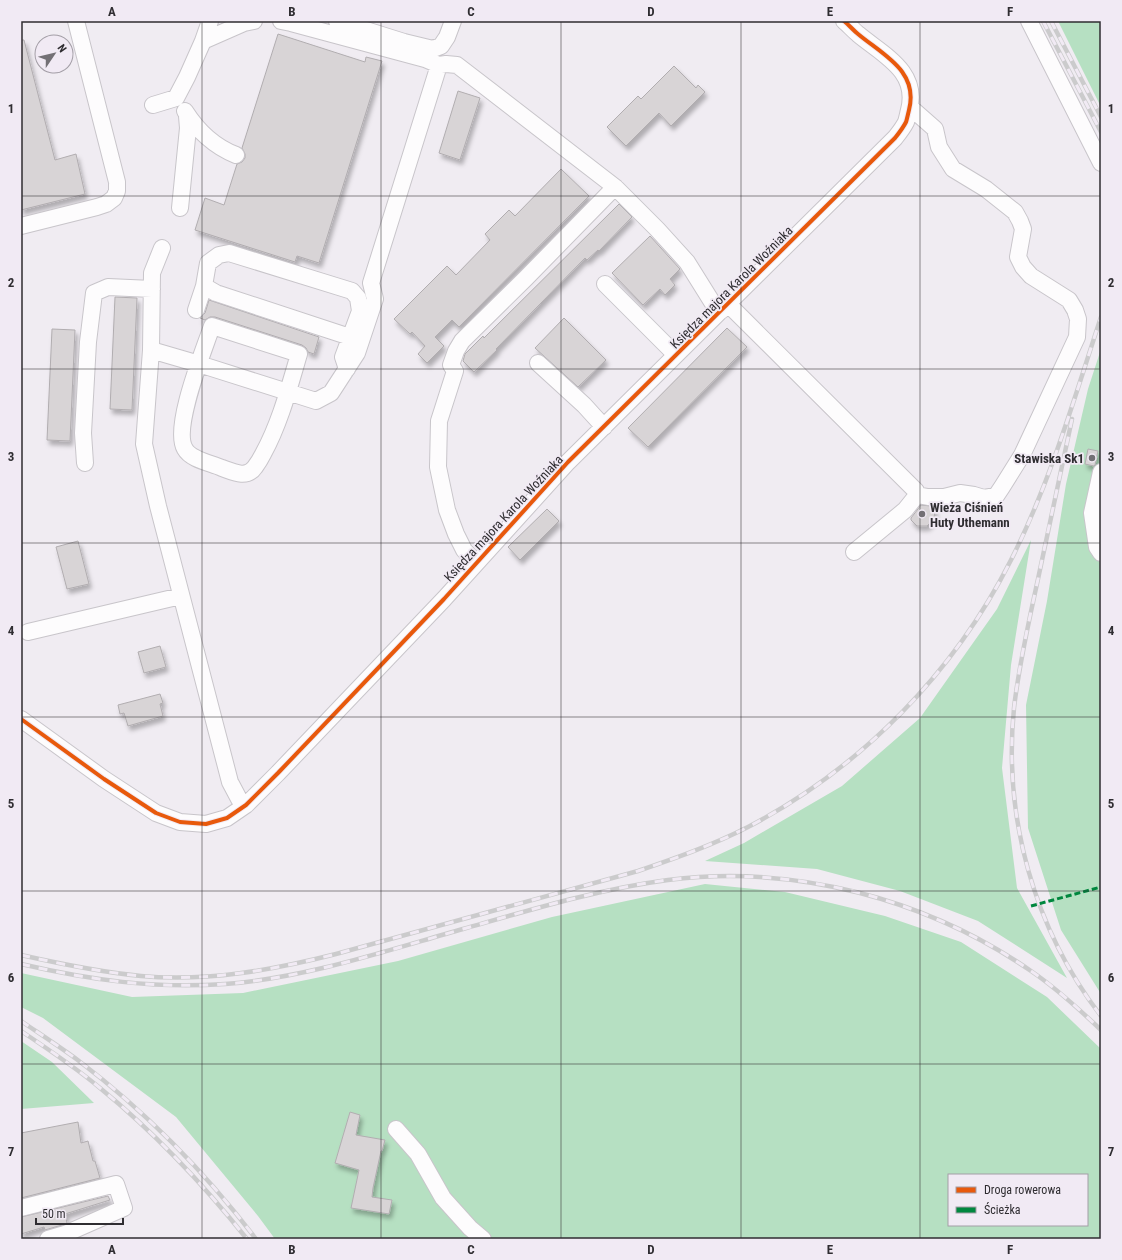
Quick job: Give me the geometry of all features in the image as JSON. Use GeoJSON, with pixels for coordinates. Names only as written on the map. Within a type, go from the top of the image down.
{"type":"FeatureCollection","features":[{"type":"Feature","properties":{"kind":"street"},"geometry":{"type":"LineString","coordinates":[[21,226],[97,207],[110,202],[114,198],[117,191],[117,182],[76,21]]}},
{"type":"Feature","properties":{"kind":"street"},"geometry":{"type":"LineString","coordinates":[[154,105],[176,98],[203,41],[210,21]]}},
{"type":"Feature","properties":{"kind":"street"},"geometry":{"type":"LineString","coordinates":[[281,21],[418,57],[439,65],[457,65],[615,187],[657,229],[687,262],[712,302],[724,307],[916,491],[917,495]]}},
{"type":"Feature","properties":{"kind":"street"},"geometry":{"type":"LineString","coordinates":[[338,21],[404,42],[433,49],[441,46],[447,37],[453,21]]}},
{"type":"Feature","properties":{"kind":"street","name":"Księdza majora Karola Woźniaka"},"geometry":{"type":"LineString","coordinates":[[21,719],[104,779],[156,814],[180,822],[206,824],[227,818],[246,805],[476,563],[568,462],[895,138],[906,122],[910,107],[911,95],[907,79],[888,56],[858,34],[844,21]]}},
{"type":"Feature","properties":{"kind":"street"},"geometry":{"type":"LineString","coordinates":[[1029,21],[1101,163]]}},
{"type":"Feature","properties":{"kind":"street"},"geometry":{"type":"LineString","coordinates":[[203,41],[247,22]]}},
{"type":"Feature","properties":{"kind":"street"},"geometry":{"type":"LineString","coordinates":[[151,350],[316,401],[331,393],[357,354],[375,299],[371,283],[439,65]]}},
{"type":"Feature","properties":{"kind":"street"},"geometry":{"type":"LineString","coordinates":[[176,98],[187,116],[203,133],[225,150],[236,155]]}},
{"type":"Feature","properties":{"kind":"street"},"geometry":{"type":"LineString","coordinates":[[910,107],[935,129],[939,147],[953,169],[986,189],[1015,212],[1020,220],[1022,229],[1018,258],[1023,267],[1031,276],[1069,300],[1078,318],[1077,337],[1022,455],[996,496],[984,498],[960,493],[944,497],[917,495]]}},
{"type":"Feature","properties":{"kind":"street"},"geometry":{"type":"LineString","coordinates":[[180,208],[188,128],[187,116]]}},
{"type":"Feature","properties":{"kind":"street"},"geometry":{"type":"LineString","coordinates":[[476,563],[464,550],[454,528],[447,510],[438,467],[439,421],[454,372],[451,365],[456,351],[462,341],[615,187]]}},
{"type":"Feature","properties":{"kind":"street"},"geometry":{"type":"LineString","coordinates":[[162,248],[152,273],[151,350],[144,444],[158,506],[230,782],[246,805]]}},
{"type":"Feature","properties":{"kind":"street"},"geometry":{"type":"LineString","coordinates":[[196,310],[204,286],[208,263],[219,255],[229,253],[352,291],[358,298],[360,311],[343,357],[347,369]]}},
{"type":"Feature","properties":{"kind":"street"},"geometry":{"type":"LineString","coordinates":[[604,284],[676,355]]}},
{"type":"Feature","properties":{"kind":"street"},"geometry":{"type":"LineString","coordinates":[[204,286],[216,293],[350,337]]}},
{"type":"Feature","properties":{"kind":"street"},"geometry":{"type":"LineString","coordinates":[[85,463],[83,433],[88,342],[94,293],[108,287],[152,289]]}},
{"type":"Feature","properties":{"kind":"street"},"geometry":{"type":"LineString","coordinates":[[212,326],[299,354],[287,392],[272,438],[255,468],[248,473],[240,474],[192,456],[185,449],[181,441],[184,411],[194,375],[212,326]]}},
{"type":"Feature","properties":{"kind":"street"},"geometry":{"type":"LineString","coordinates":[[538,363],[584,405],[604,427]]}},
{"type":"Feature","properties":{"kind":"street"},"geometry":{"type":"LineString","coordinates":[[1101,472],[1092,513],[1097,547],[1101,553]]}},
{"type":"Feature","properties":{"kind":"street"},"geometry":{"type":"LineString","coordinates":[[854,552],[905,510],[917,495]]}},
{"type":"Feature","properties":{"kind":"street"},"geometry":{"type":"LineString","coordinates":[[28,632],[181,596]]}},
{"type":"Feature","properties":{"kind":"street"},"geometry":{"type":"LineString","coordinates":[[396,1129],[418,1154],[443,1198],[470,1228],[483,1239]]}},
{"type":"Feature","properties":{"kind":"street"},"geometry":{"type":"LineString","coordinates":[[21,1208],[116,1184],[124,1208],[66,1234],[48,1239]]}},
{"type":"Feature","properties":{"kind":"green space"},"geometry":{"type":"Polygon","coordinates":[[[1058,21],[1101,21],[1101,107],[1058,21]]]}},
{"type":"Feature","properties":{"kind":"green space"},"geometry":{"type":"Polygon","coordinates":[[[1101,349],[1101,994],[1061,930],[1028,828],[1026,705],[1047,601],[1066,484],[1088,389],[1101,349]]]}},
{"type":"Feature","properties":{"kind":"green space"},"geometry":{"type":"Polygon","coordinates":[[[1031,540],[1011,665],[1002,768],[1017,888],[1067,978],[978,921],[900,891],[817,869],[705,861],[744,843],[842,786],[920,718],[997,609],[1031,540]]]}},
{"type":"Feature","properties":{"kind":"green space"},"geometry":{"type":"Polygon","coordinates":[[[705,884],[785,892],[885,916],[961,942],[1047,997],[1101,1049],[1101,1239],[275,1239],[258,1216],[176,1117],[43,1018],[21,1007],[21,973],[132,997],[243,993],[398,961],[552,917],[705,884]]]}},
{"type":"Feature","properties":{"kind":"green space"},"geometry":{"type":"Polygon","coordinates":[[[21,1041],[52,1062],[94,1103],[21,1109],[21,1041]]]}},
{"type":"Feature","properties":{"kind":"building"},"geometry":{"type":"Polygon","coordinates":[[[278,34],[365,62],[366,57],[382,61],[319,263],[297,256],[295,262],[195,230],[205,198],[224,205],[237,164],[242,162],[245,158],[242,148],[278,34]]]}},
{"type":"Feature","properties":{"kind":"building"},"geometry":{"type":"Polygon","coordinates":[[[21,40],[24,40],[55,160],[76,154],[85,194],[21,210],[21,40]]]}},
{"type":"Feature","properties":{"kind":"building"},"geometry":{"type":"Polygon","coordinates":[[[674,66],[696,88],[698,85],[705,92],[671,126],[659,113],[626,146],[607,127],[638,96],[641,99],[674,66]]]}},
{"type":"Feature","properties":{"kind":"building"},"geometry":{"type":"Polygon","coordinates":[[[458,91],[480,98],[460,160],[439,153],[458,91]]]}},
{"type":"Feature","properties":{"kind":"building"},"geometry":{"type":"Polygon","coordinates":[[[561,169],[589,196],[459,327],[452,320],[435,337],[444,346],[427,363],[418,354],[425,346],[412,332],[410,334],[394,319],[447,266],[456,275],[490,240],[485,234],[509,210],[515,216],[561,169]]]}},
{"type":"Feature","properties":{"kind":"building"},"geometry":{"type":"Polygon","coordinates":[[[619,204],[632,217],[599,251],[598,250],[587,260],[585,258],[474,372],[463,361],[465,354],[483,336],[484,338],[619,204]]]}},
{"type":"Feature","properties":{"kind":"building"},"geometry":{"type":"Polygon","coordinates":[[[650,236],[680,269],[670,279],[675,285],[665,295],[660,289],[643,305],[612,273],[650,236]]]}},
{"type":"Feature","properties":{"kind":"building"},"geometry":{"type":"Polygon","coordinates":[[[115,297],[137,298],[132,410],[110,409],[115,297]]]}},
{"type":"Feature","properties":{"kind":"building"},"geometry":{"type":"Polygon","coordinates":[[[209,300],[319,337],[314,354],[308,352],[302,345],[215,317],[210,317],[205,320],[200,318],[205,313],[209,300]]]}},
{"type":"Feature","properties":{"kind":"building"},"geometry":{"type":"Polygon","coordinates":[[[564,318],[606,360],[578,387],[535,348],[564,318]]]}},
{"type":"Feature","properties":{"kind":"building"},"geometry":{"type":"Polygon","coordinates":[[[727,328],[747,347],[648,447],[628,428],[727,328]]]}},
{"type":"Feature","properties":{"kind":"building"},"geometry":{"type":"Polygon","coordinates":[[[52,329],[75,330],[70,441],[47,440],[52,329]]]}},
{"type":"Feature","properties":{"kind":"building","name":"Stawiska Sk1"},"geometry":{"type":"Polygon","coordinates":[[[1088,449],[1098,451],[1094,466],[1085,464],[1088,449]]]}},
{"type":"Feature","properties":{"kind":"building","name":"Wieża Ciśnień Huty Uthemann"},"geometry":{"type":"Polygon","coordinates":[[[921,505],[931,506],[935,510],[934,519],[927,526],[917,526],[911,520],[921,505]]]}},
{"type":"Feature","properties":{"kind":"building"},"geometry":{"type":"Polygon","coordinates":[[[547,509],[559,521],[520,560],[508,547],[547,509]]]}},
{"type":"Feature","properties":{"kind":"building"},"geometry":{"type":"Polygon","coordinates":[[[78,541],[89,584],[67,589],[56,547],[78,541]]]}},
{"type":"Feature","properties":{"kind":"building"},"geometry":{"type":"Polygon","coordinates":[[[160,646],[166,667],[144,673],[138,652],[160,646]]]}},
{"type":"Feature","properties":{"kind":"building"},"geometry":{"type":"Polygon","coordinates":[[[160,694],[163,703],[160,704],[163,716],[128,726],[124,713],[120,714],[118,705],[160,694]]]}},
{"type":"Feature","properties":{"kind":"building"},"geometry":{"type":"Polygon","coordinates":[[[350,1112],[360,1115],[356,1135],[385,1140],[381,1151],[372,1197],[392,1200],[389,1214],[351,1208],[359,1170],[335,1163],[350,1112]]]}},
{"type":"Feature","properties":{"kind":"building"},"geometry":{"type":"Polygon","coordinates":[[[78,1122],[81,1143],[88,1141],[93,1161],[95,1161],[100,1178],[21,1198],[21,1133],[78,1122]]]}},
{"type":"Feature","properties":{"kind":"building"},"geometry":{"type":"Polygon","coordinates":[[[108,1196],[110,1200],[65,1214],[67,1223],[45,1230],[44,1227],[21,1234],[21,1217],[108,1196]]]}},
{"type":"Feature","properties":{"kind":"railway"},"geometry":{"type":"LineString","coordinates":[[1043,21],[1101,132]]}},
{"type":"Feature","properties":{"kind":"railway"},"geometry":{"type":"LineString","coordinates":[[1051,21],[1101,117]]}},
{"type":"Feature","properties":{"kind":"railway"},"geometry":{"type":"LineString","coordinates":[[21,955],[66,965],[141,976],[215,976],[264,970],[336,954],[638,871],[721,840],[748,827],[789,803],[829,776],[866,746],[900,714],[933,679],[962,641],[988,601],[1011,560],[1038,501],[1071,410],[1101,317]]}},
{"type":"Feature","properties":{"kind":"railway"},"geometry":{"type":"LineString","coordinates":[[1072,419],[1019,675],[1014,708],[1012,749],[1014,790],[1019,830],[1028,870],[1041,909],[1058,946],[1078,982],[1101,1016]]}},
{"type":"Feature","properties":{"kind":"railway"},"geometry":{"type":"LineString","coordinates":[[21,964],[97,979],[147,984],[199,985],[255,981],[315,970],[590,894],[668,880],[716,876],[764,877],[811,883],[858,892],[904,906],[948,924],[991,946],[1031,971],[1067,999],[1101,1030]]}},
{"type":"Feature","properties":{"kind":"railway"},"geometry":{"type":"LineString","coordinates":[[21,1021],[79,1061],[151,1122],[174,1144],[216,1190],[256,1239]]}},
{"type":"Feature","properties":{"kind":"railway"},"geometry":{"type":"LineString","coordinates":[[21,1031],[81,1073],[140,1123],[196,1179],[247,1239]]}},
{"type":"Feature","properties":{"kind":"marked path"},"geometry":{"type":"LineString","coordinates":[[1031,906],[1101,887]]}},
{"type":"Feature","properties":{"kind":"cycle path"},"geometry":{"type":"LineString","coordinates":[[21,719],[104,779],[156,813],[180,822],[206,824],[227,818],[246,805],[444,599],[568,462],[895,138],[906,122],[911,96],[909,85],[904,74],[897,65],[844,21]]}},
{"type":"Feature","properties":{"kind":"place","name":"Stawiska Sk1"},"geometry":{"type":"Point","coordinates":[1092,458]}},
{"type":"Feature","properties":{"kind":"place","name":"Wieża Ciśnień Huty Uthemann"},"geometry":{"type":"Point","coordinates":[922,514]}}]}
